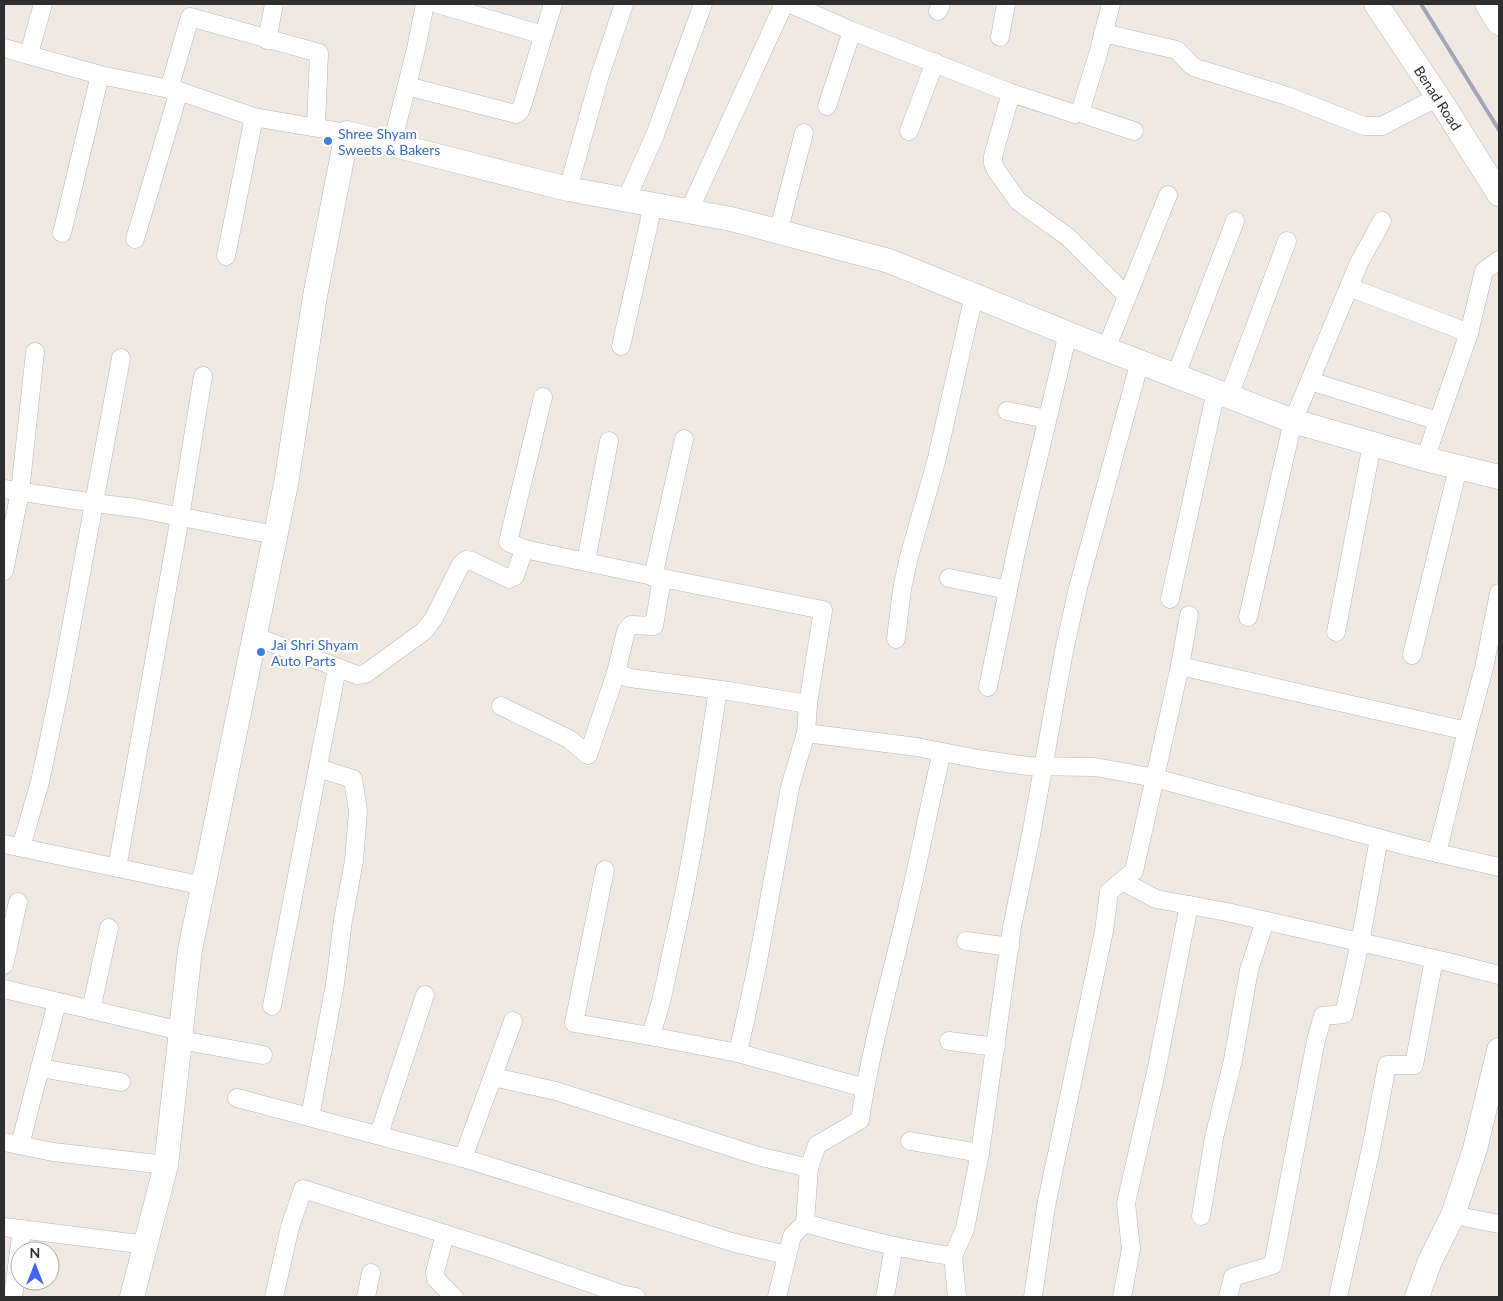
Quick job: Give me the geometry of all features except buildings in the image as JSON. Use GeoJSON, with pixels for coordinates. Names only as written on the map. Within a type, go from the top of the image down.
{"type":"FeatureCollection","features":[{"type":"Feature","properties":{"kind":"street"},"geometry":{"type":"LineString","coordinates":[[29,54],[43,4]]}},
{"type":"Feature","properties":{"kind":"street"},"geometry":{"type":"LineString","coordinates":[[267,40],[274,4]]}},
{"type":"Feature","properties":{"kind":"street"},"geometry":{"type":"LineString","coordinates":[[392,144],[416,49],[425,4]]}},
{"type":"Feature","properties":{"kind":"street"},"geometry":{"type":"LineString","coordinates":[[438,4],[543,35]]}},
{"type":"Feature","properties":{"kind":"street"},"geometry":{"type":"LineString","coordinates":[[406,86],[516,114],[522,106],[553,4]]}},
{"type":"Feature","properties":{"kind":"street"},"geometry":{"type":"LineString","coordinates":[[568,189],[600,75],[624,4]]}},
{"type":"Feature","properties":{"kind":"street"},"geometry":{"type":"LineString","coordinates":[[626,200],[656,134],[703,4]]}},
{"type":"Feature","properties":{"kind":"street"},"geometry":{"type":"LineString","coordinates":[[689,211],[784,4]]}},
{"type":"Feature","properties":{"kind":"street"},"geometry":{"type":"LineString","coordinates":[[791,4],[1011,93],[1074,114],[1081,109],[1111,4]]}},
{"type":"Feature","properties":{"kind":"street"},"geometry":{"type":"LineString","coordinates":[[1000,37],[1006,4]]}},
{"type":"Feature","properties":{"kind":"street","name":"Benad Road"},"geometry":{"type":"LineString","coordinates":[[1376,4],[1438,97],[1499,194]]}},
{"type":"Feature","properties":{"kind":"street"},"geometry":{"type":"LineString","coordinates":[[1487,4],[1499,23]]}},
{"type":"Feature","properties":{"kind":"street"},"geometry":{"type":"LineString","coordinates":[[135,239],[174,90],[190,18],[202,12],[267,40],[319,53],[316,127]]}},
{"type":"Feature","properties":{"kind":"street"},"geometry":{"type":"LineString","coordinates":[[826,106],[852,30]]}},
{"type":"Feature","properties":{"kind":"street"},"geometry":{"type":"LineString","coordinates":[[1103,32],[1177,50],[1196,68],[1286,96],[1364,126],[1382,126],[1438,97]]}},
{"type":"Feature","properties":{"kind":"street"},"geometry":{"type":"LineString","coordinates":[[4,48],[100,76],[174,90],[254,117],[347,133],[568,189],[731,219],[889,261],[1293,421],[1458,468],[1499,477]]}},
{"type":"Feature","properties":{"kind":"street"},"geometry":{"type":"LineString","coordinates":[[909,131],[935,62]]}},
{"type":"Feature","properties":{"kind":"street"},"geometry":{"type":"LineString","coordinates":[[62,233],[100,76]]}},
{"type":"Feature","properties":{"kind":"street"},"geometry":{"type":"LineString","coordinates":[[1011,93],[993,156],[996,170],[1018,201],[1068,237],[1127,296]]}},
{"type":"Feature","properties":{"kind":"street"},"geometry":{"type":"LineString","coordinates":[[1076,112],[1134,131]]}},
{"type":"Feature","properties":{"kind":"street"},"geometry":{"type":"LineString","coordinates":[[226,256],[254,117]]}},
{"type":"Feature","properties":{"kind":"street"},"geometry":{"type":"LineString","coordinates":[[132,1297],[147,1245],[166,1165],[190,950],[286,484],[315,296],[347,133]]}},
{"type":"Feature","properties":{"kind":"street"},"geometry":{"type":"LineString","coordinates":[[778,233],[804,133]]}},
{"type":"Feature","properties":{"kind":"street"},"geometry":{"type":"LineString","coordinates":[[1106,348],[1168,194]]}},
{"type":"Feature","properties":{"kind":"street"},"geometry":{"type":"LineString","coordinates":[[621,346],[653,205]]}},
{"type":"Feature","properties":{"kind":"street"},"geometry":{"type":"LineString","coordinates":[[1176,375],[1235,221]]}},
{"type":"Feature","properties":{"kind":"street"},"geometry":{"type":"LineString","coordinates":[[1248,617],[1293,421],[1359,263],[1382,221]]}},
{"type":"Feature","properties":{"kind":"street"},"geometry":{"type":"LineString","coordinates":[[1170,599],[1222,393],[1287,241]]}},
{"type":"Feature","properties":{"kind":"street"},"geometry":{"type":"LineString","coordinates":[[1425,459],[1469,333],[1484,271],[1499,260]]}},
{"type":"Feature","properties":{"kind":"street"},"geometry":{"type":"LineString","coordinates":[[1349,287],[1469,333]]}},
{"type":"Feature","properties":{"kind":"street"},"geometry":{"type":"LineString","coordinates":[[896,639],[902,589],[909,557],[936,462],[974,295]]}},
{"type":"Feature","properties":{"kind":"street"},"geometry":{"type":"LineString","coordinates":[[988,687],[1008,590],[1068,333]]}},
{"type":"Feature","properties":{"kind":"street"},"geometry":{"type":"LineString","coordinates":[[4,571],[12,491],[34,352]]}},
{"type":"Feature","properties":{"kind":"street"},"geometry":{"type":"LineString","coordinates":[[21,847],[40,782],[53,719],[121,358]]}},
{"type":"Feature","properties":{"kind":"street"},"geometry":{"type":"LineString","coordinates":[[957,1297],[953,1256],[965,1229],[980,1153],[1012,927],[1031,835],[1042,766],[1078,588],[1140,361]]}},
{"type":"Feature","properties":{"kind":"street"},"geometry":{"type":"LineString","coordinates":[[117,868],[180,517],[203,376]]}},
{"type":"Feature","properties":{"kind":"street"},"geometry":{"type":"LineString","coordinates":[[1310,382],[1438,421]]}},
{"type":"Feature","properties":{"kind":"street"},"geometry":{"type":"LineString","coordinates":[[543,397],[508,542],[524,549],[823,610],[808,704],[806,733],[790,787],[757,966],[738,1053]]}},
{"type":"Feature","properties":{"kind":"street"},"geometry":{"type":"LineString","coordinates":[[1007,411],[1047,419]]}},
{"type":"Feature","properties":{"kind":"street"},"geometry":{"type":"LineString","coordinates":[[501,706],[569,739],[588,755],[616,673],[628,627],[631,625],[654,626],[657,577],[684,439]]}},
{"type":"Feature","properties":{"kind":"street"},"geometry":{"type":"LineString","coordinates":[[586,561],[609,441]]}},
{"type":"Feature","properties":{"kind":"street"},"geometry":{"type":"LineString","coordinates":[[1336,632],[1372,444]]}},
{"type":"Feature","properties":{"kind":"street"},"geometry":{"type":"LineString","coordinates":[[1412,655],[1458,468]]}},
{"type":"Feature","properties":{"kind":"street"},"geometry":{"type":"LineString","coordinates":[[12,491],[135,508],[275,535]]}},
{"type":"Feature","properties":{"kind":"street"},"geometry":{"type":"LineString","coordinates":[[256,637],[357,675],[365,674],[424,631],[434,618],[461,564],[466,560],[472,561],[509,579],[516,576],[524,549]]}},
{"type":"Feature","properties":{"kind":"street"},"geometry":{"type":"LineString","coordinates":[[949,578],[1008,590]]}},
{"type":"Feature","properties":{"kind":"street"},"geometry":{"type":"LineString","coordinates":[[1437,853],[1484,668],[1499,593]]}},
{"type":"Feature","properties":{"kind":"street"},"geometry":{"type":"LineString","coordinates":[[1033,1297],[1046,1206],[1104,931],[1109,892],[1134,871],[1180,666],[1189,614]]}},
{"type":"Feature","properties":{"kind":"street"},"geometry":{"type":"LineString","coordinates":[[1180,666],[1467,731]]}},
{"type":"Feature","properties":{"kind":"street"},"geometry":{"type":"LineString","coordinates":[[272,1006],[337,668]]}},
{"type":"Feature","properties":{"kind":"street"},"geometry":{"type":"LineString","coordinates":[[616,673],[630,678],[808,704]]}},
{"type":"Feature","properties":{"kind":"street"},"geometry":{"type":"LineString","coordinates":[[650,1036],[658,1017],[680,916],[718,690]]}},
{"type":"Feature","properties":{"kind":"street"},"geometry":{"type":"LineString","coordinates":[[806,733],[917,747],[1020,765],[1095,766],[1155,778],[1285,814],[1499,867]]}},
{"type":"Feature","properties":{"kind":"street"},"geometry":{"type":"LineString","coordinates":[[776,1297],[792,1236],[805,1223],[809,1168],[817,1145],[860,1120],[864,1088],[882,1005],[909,900],[942,752]]}},
{"type":"Feature","properties":{"kind":"street"},"geometry":{"type":"LineString","coordinates":[[310,1117],[335,984],[343,920],[354,861],[358,811],[353,779],[318,768]]}},
{"type":"Feature","properties":{"kind":"street"},"geometry":{"type":"LineString","coordinates":[[1228,1297],[1233,1277],[1273,1265],[1316,1040],[1323,1016],[1344,1014],[1360,943],[1379,838]]}},
{"type":"Feature","properties":{"kind":"street"},"geometry":{"type":"LineString","coordinates":[[4,844],[204,886]]}},
{"type":"Feature","properties":{"kind":"street"},"geometry":{"type":"LineString","coordinates":[[605,870],[574,1023],[738,1053],[864,1088]]}},
{"type":"Feature","properties":{"kind":"street"},"geometry":{"type":"LineString","coordinates":[[1122,881],[1156,899],[1265,921],[1499,975]]}},
{"type":"Feature","properties":{"kind":"street"},"geometry":{"type":"LineString","coordinates":[[4,966],[18,902]]}},
{"type":"Feature","properties":{"kind":"street"},"geometry":{"type":"LineString","coordinates":[[1122,1297],[1131,1249],[1126,1203],[1158,1063],[1189,905]]}},
{"type":"Feature","properties":{"kind":"street"},"geometry":{"type":"LineString","coordinates":[[1201,1216],[1214,1138],[1233,1060],[1249,970],[1265,921]]}},
{"type":"Feature","properties":{"kind":"street"},"geometry":{"type":"LineString","coordinates":[[92,1010],[109,928]]}},
{"type":"Feature","properties":{"kind":"street"},"geometry":{"type":"LineString","coordinates":[[966,941],[1010,947]]}},
{"type":"Feature","properties":{"kind":"street"},"geometry":{"type":"LineString","coordinates":[[1338,1297],[1372,1144],[1387,1066],[1414,1066],[1434,959]]}},
{"type":"Feature","properties":{"kind":"street"},"geometry":{"type":"LineString","coordinates":[[4,989],[263,1055]]}},
{"type":"Feature","properties":{"kind":"street"},"geometry":{"type":"LineString","coordinates":[[379,1134],[425,995]]}},
{"type":"Feature","properties":{"kind":"street"},"geometry":{"type":"LineString","coordinates":[[57,1002],[40,1068],[12,1144],[53,1152],[166,1165]]}},
{"type":"Feature","properties":{"kind":"street"},"geometry":{"type":"LineString","coordinates":[[463,1158],[513,1022]]}},
{"type":"Feature","properties":{"kind":"street"},"geometry":{"type":"LineString","coordinates":[[949,1041],[996,1047]]}},
{"type":"Feature","properties":{"kind":"street"},"geometry":{"type":"LineString","coordinates":[[1417,1297],[1430,1261],[1453,1215],[1475,1149],[1499,1050]]}},
{"type":"Feature","properties":{"kind":"street"},"geometry":{"type":"LineString","coordinates":[[40,1068],[121,1082]]}},
{"type":"Feature","properties":{"kind":"street"},"geometry":{"type":"LineString","coordinates":[[493,1077],[556,1091],[758,1156],[809,1168]]}},
{"type":"Feature","properties":{"kind":"street"},"geometry":{"type":"LineString","coordinates":[[237,1098],[379,1134],[735,1242],[787,1255]]}},
{"type":"Feature","properties":{"kind":"street"},"geometry":{"type":"LineString","coordinates":[[910,1141],[980,1153]]}},
{"type":"Feature","properties":{"kind":"street"},"geometry":{"type":"LineString","coordinates":[[274,1297],[290,1227],[303,1189],[445,1234],[621,1294],[636,1297]]}},
{"type":"Feature","properties":{"kind":"street"},"geometry":{"type":"LineString","coordinates":[[1453,1215],[1499,1224]]}},
{"type":"Feature","properties":{"kind":"street"},"geometry":{"type":"LineString","coordinates":[[805,1223],[860,1239],[925,1253],[953,1256]]}},
{"type":"Feature","properties":{"kind":"street"},"geometry":{"type":"LineString","coordinates":[[4,1227],[147,1245]]}},
{"type":"Feature","properties":{"kind":"street"},"geometry":{"type":"LineString","coordinates":[[13,1297],[22,1229]]}},
{"type":"Feature","properties":{"kind":"street"},"geometry":{"type":"LineString","coordinates":[[445,1234],[435,1272],[436,1280],[454,1297]]}},
{"type":"Feature","properties":{"kind":"street"},"geometry":{"type":"LineString","coordinates":[[885,1297],[894,1246]]}},
{"type":"Feature","properties":{"kind":"street"},"geometry":{"type":"LineString","coordinates":[[366,1297],[370,1273]]}},
{"type":"Feature","properties":{"kind":"railway"},"geometry":{"type":"LineString","coordinates":[[1421,4],[1499,130]]}},
{"type":"Feature","properties":{"kind":"place","name":"Shree Shyam Sweets & Bakers"},"geometry":{"type":"Point","coordinates":[328,141]}},
{"type":"Feature","properties":{"kind":"place","name":"Jai Shri Shyam Auto Parts"},"geometry":{"type":"Point","coordinates":[261,652]}}]}
